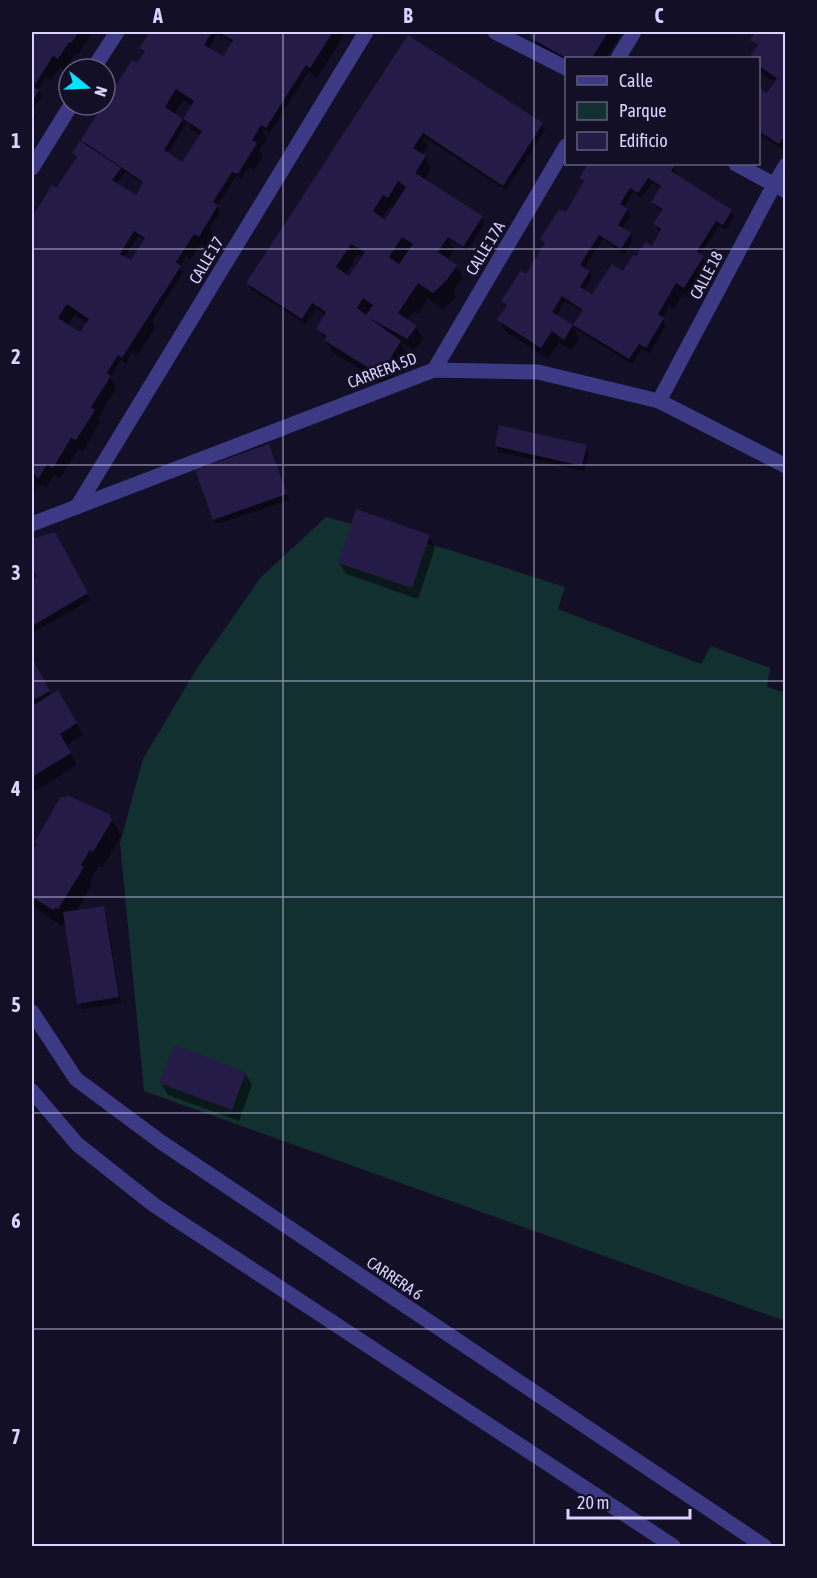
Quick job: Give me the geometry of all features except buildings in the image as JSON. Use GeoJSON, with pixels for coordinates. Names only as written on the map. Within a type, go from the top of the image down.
{"type":"FeatureCollection","features":[{"type":"Feature","properties":{"kind":"street"},"geometry":{"type":"LineString","coordinates":[[101,57],[117,32]]}},
{"type":"Feature","properties":{"kind":"street","name":"CALLE 17"},"geometry":{"type":"LineString","coordinates":[[77,507],[366,32]]}},
{"type":"Feature","properties":{"kind":"street"},"geometry":{"type":"LineString","coordinates":[[495,32],[565,67]]}},
{"type":"Feature","properties":{"kind":"street"},"geometry":{"type":"LineString","coordinates":[[619,57],[634,32]]}},
{"type":"Feature","properties":{"kind":"street"},"geometry":{"type":"LineString","coordinates":[[32,168],[64,117]]}},
{"type":"Feature","properties":{"kind":"street","name":"CALLE 17A"},"geometry":{"type":"LineString","coordinates":[[434,370],[565,149]]}},
{"type":"Feature","properties":{"kind":"street"},"geometry":{"type":"LineString","coordinates":[[738,165],[780,188]]}},
{"type":"Feature","properties":{"kind":"street","name":"CALLE 18"},"geometry":{"type":"LineString","coordinates":[[659,401],[780,188],[786,165]]}},
{"type":"Feature","properties":{"kind":"street","name":"CARRERA 5D"},"geometry":{"type":"LineString","coordinates":[[32,524],[434,370],[538,372],[659,401],[786,465]]}},
{"type":"Feature","properties":{"kind":"street","name":"CARRERA 6"},"geometry":{"type":"LineString","coordinates":[[32,1012],[76,1079],[161,1142],[765,1546]]}},
{"type":"Feature","properties":{"kind":"street"},"geometry":{"type":"LineString","coordinates":[[32,1091],[76,1144],[154,1205],[673,1546]]}},
{"type":"Feature","properties":{"kind":"green space"},"geometry":{"type":"Polygon","coordinates":[[[326,517],[450,550],[565,587],[558,609],[701,664],[711,646],[770,668],[767,687],[786,693],[785,1321],[144,1091],[120,843],[143,759],[196,670],[261,577],[326,517]]]}}]}
